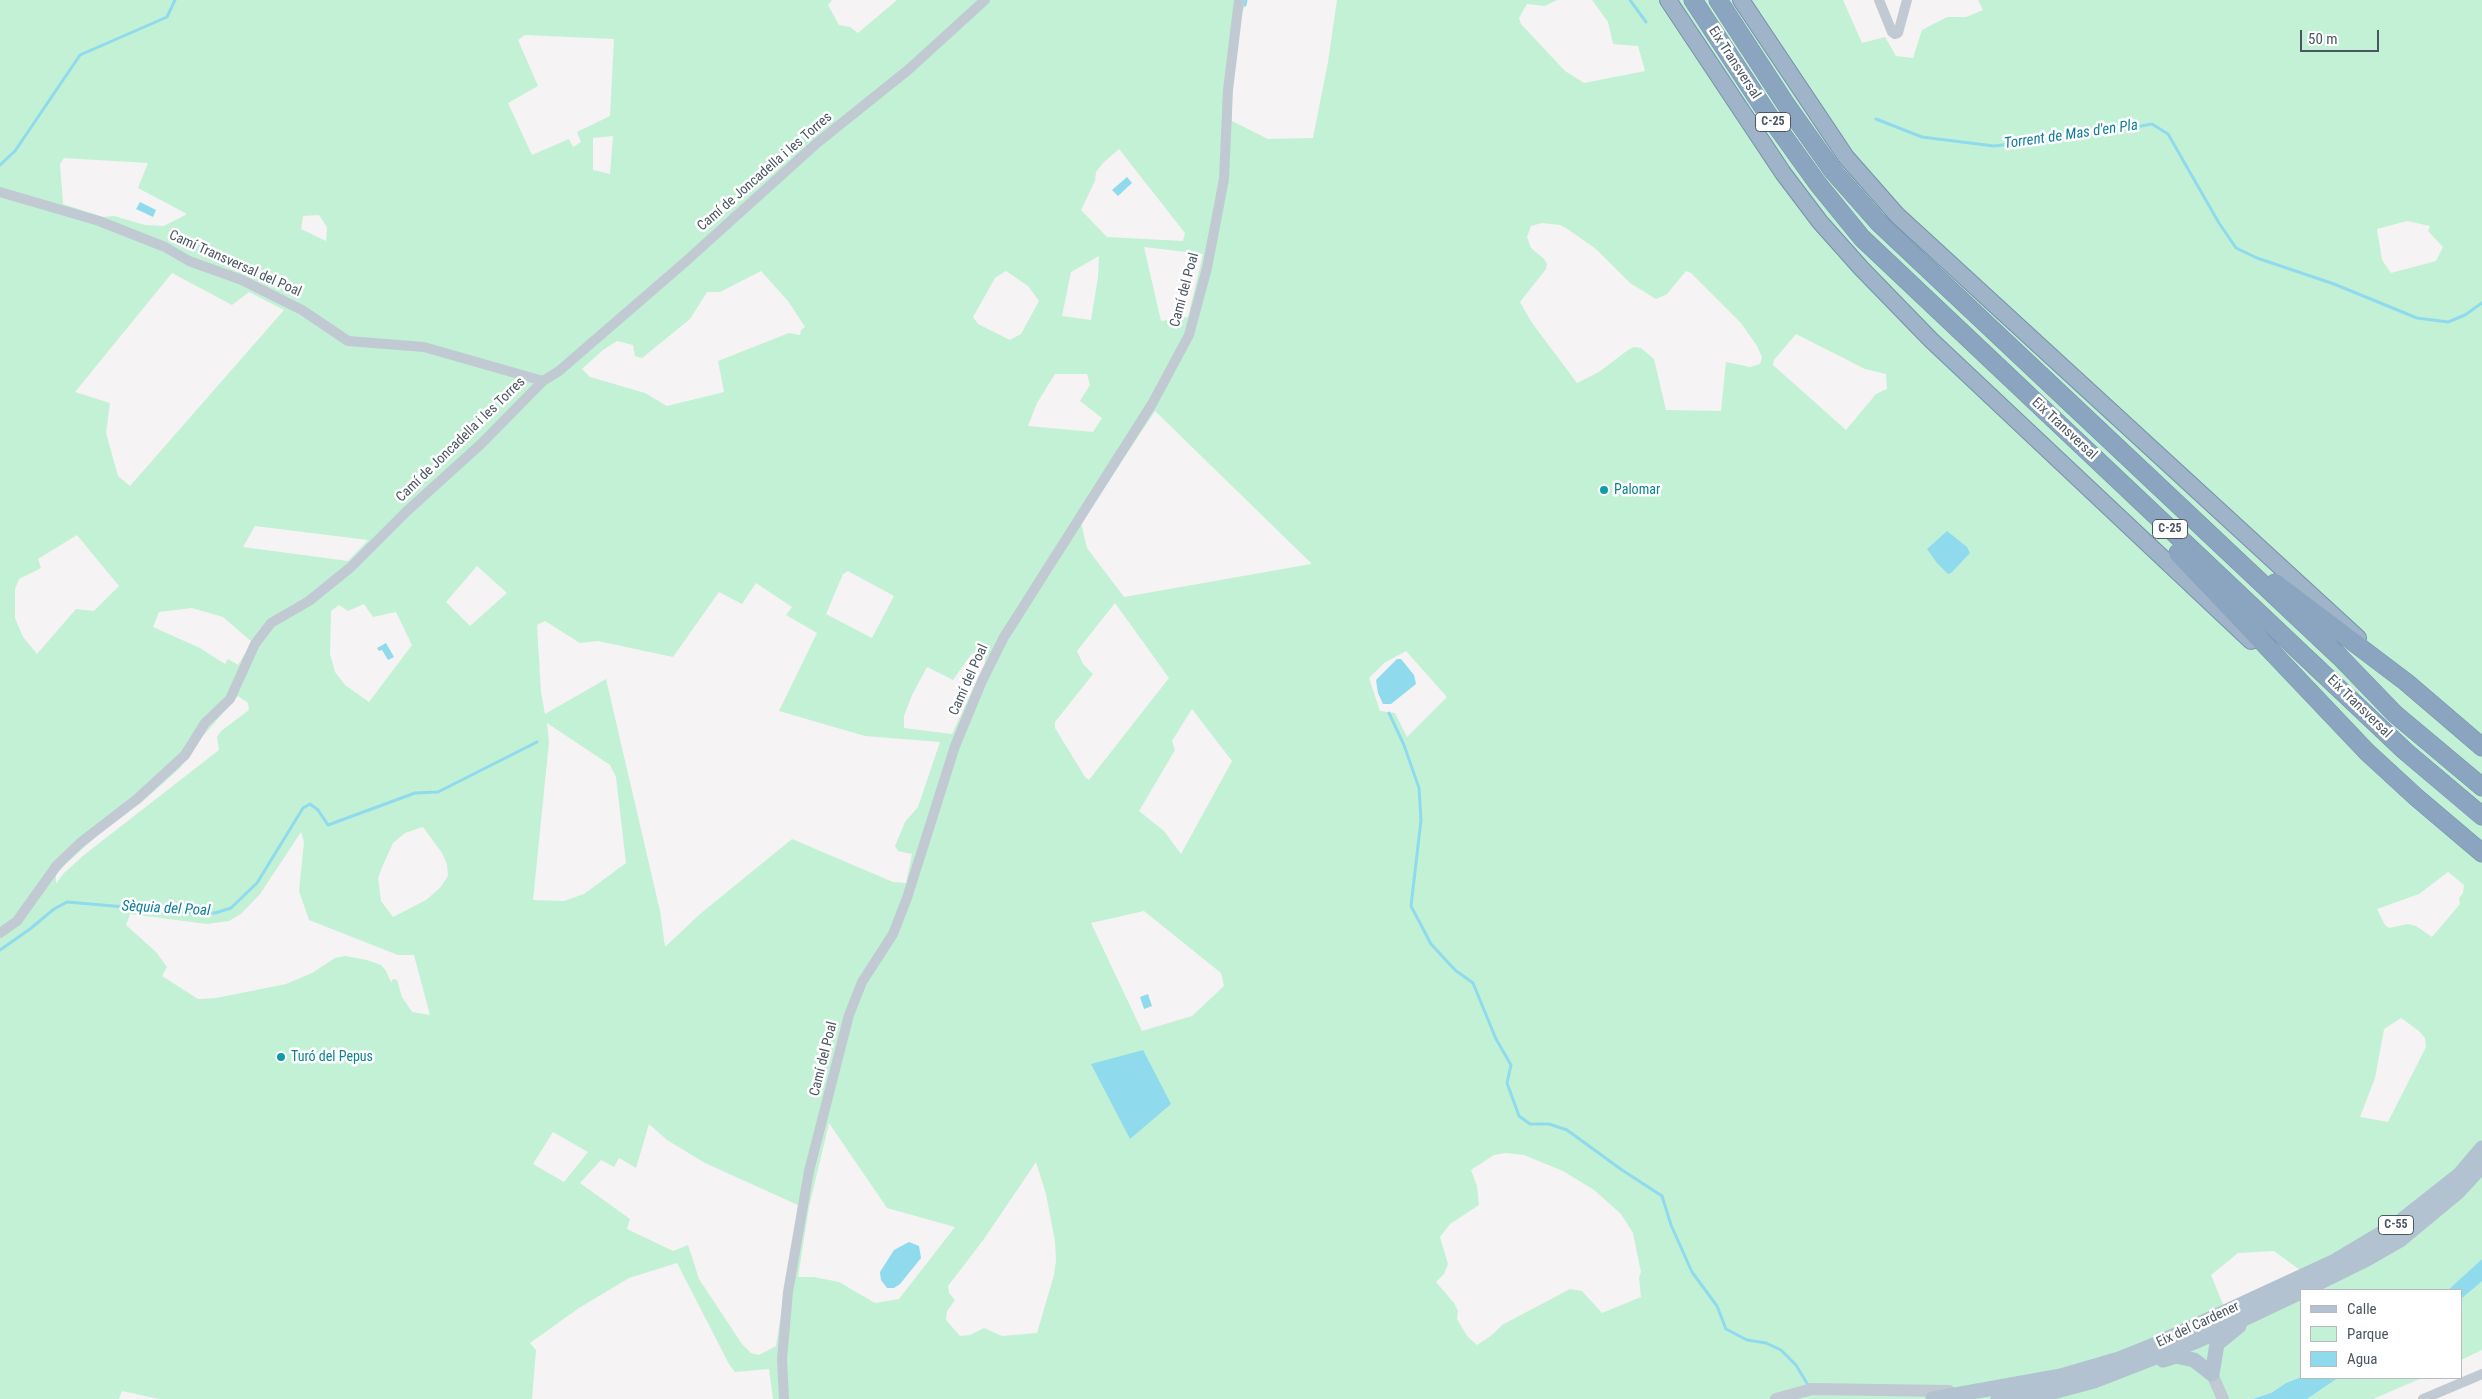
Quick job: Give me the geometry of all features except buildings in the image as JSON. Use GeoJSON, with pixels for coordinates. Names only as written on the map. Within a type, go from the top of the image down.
{"type":"FeatureCollection","features":[{"type":"Feature","properties":{"kind":"highway"},"geometry":{"type":"LineString","coordinates":[[1668,0],[1783,172],[1820,222],[1861,268],[1931,340],[2367,752],[2416,797],[2478,847]]}},
{"type":"Feature","properties":{"kind":"highway","name":"Eix Transversal"},"geometry":{"type":"LineString","coordinates":[[1693,0],[1772,121],[1818,184],[1862,238],[2405,751],[2482,816]]}},
{"type":"Feature","properties":{"kind":"highway","name":"Eix Transversal"},"geometry":{"type":"LineString","coordinates":[[1718,0],[1785,103],[1833,171],[1878,222],[2340,657],[2395,714],[2482,787]]}},
{"type":"Feature","properties":{"kind":"highway"},"geometry":{"type":"LineString","coordinates":[[1741,0],[1846,157],[1897,215],[2406,682],[2482,748]]}},
{"type":"Feature","properties":{"kind":"highway"},"geometry":{"type":"LineString","coordinates":[[2075,440],[2130,505],[2200,575],[2367,752]]}},
{"type":"Feature","properties":{"kind":"highway"},"geometry":{"type":"LineString","coordinates":[[2201,527],[2406,682]]}},
{"type":"Feature","properties":{"kind":"main road","name":"Eix del Cardener"},"geometry":{"type":"LineString","coordinates":[[1933,1399],[2053,1392],[2094,1381],[2197,1341],[2262,1310],[2300,1287],[2335,1261],[2397,1224],[2460,1175],[2482,1148]]}},
{"type":"Feature","properties":{"kind":"main road","name":"Eix del Cardener"},"geometry":{"type":"LineString","coordinates":[[2212,1372],[2196,1349],[2197,1341],[2203,1330],[2268,1300],[2367,1259],[2400,1240],[2458,1192],[2482,1166]]}},
{"type":"Feature","properties":{"kind":"main road","name":"Eix del Cardener"},"geometry":{"type":"LineString","coordinates":[[1988,1397],[2098,1365],[2150,1347],[2300,1287]]}},
{"type":"Feature","properties":{"kind":"main road","name":"Eix del Cardener"},"geometry":{"type":"LineString","coordinates":[[2212,1372],[2217,1344],[2262,1310]]}},
{"type":"Feature","properties":{"kind":"main road","name":"Eix del Cardener"},"geometry":{"type":"LineString","coordinates":[[2098,1365],[2113,1366],[2187,1338],[2197,1341]]}},
{"type":"Feature","properties":{"kind":"main road","name":"Eix del Cardener"},"geometry":{"type":"LineString","coordinates":[[2133,1367],[2176,1356],[2194,1360],[2212,1372]]}},
{"type":"Feature","properties":{"kind":"street","name":"Camí de Joncadella i les Torres"},"geometry":{"type":"LineString","coordinates":[[0,932],[17,921],[48,876],[80,843],[137,798],[185,754],[205,723],[230,700],[255,644],[271,623],[309,601],[351,567],[407,511],[481,444],[543,381],[559,371],[817,144],[908,70],[985,0]]}},
{"type":"Feature","properties":{"kind":"street","name":"Camí del Poal"},"geometry":{"type":"LineString","coordinates":[[784,1399],[782,1359],[788,1292],[809,1171],[849,1015],[862,982],[893,934],[907,898],[955,746],[991,663],[1040,578],[1152,404],[1189,335],[1207,268],[1224,179],[1228,90],[1239,0]]}},
{"type":"Feature","properties":{"kind":"street"},"geometry":{"type":"LineString","coordinates":[[1879,0],[1892,32],[1895,34],[1898,32],[1907,0]]}},
{"type":"Feature","properties":{"kind":"street","name":"Camí Transversal del Poal"},"geometry":{"type":"LineString","coordinates":[[0,192],[99,221],[165,248],[189,261],[242,280],[302,310],[348,341],[424,347],[543,381]]}},
{"type":"Feature","properties":{"kind":"street"},"geometry":{"type":"LineString","coordinates":[[2212,1372],[2223,1399]]}},
{"type":"Feature","properties":{"kind":"street"},"geometry":{"type":"LineString","coordinates":[[2422,1399],[2482,1374]]}},
{"type":"Feature","properties":{"kind":"street"},"geometry":{"type":"LineString","coordinates":[[1776,1399],[1805,1395],[1812,1389],[1988,1397]]}},
{"type":"Feature","properties":{"kind":"green space"},"geometry":{"type":"Polygon","coordinates":[[[0,0],[832,0],[828,5],[839,25],[850,27],[858,33],[897,0],[1247,0],[1239,21],[1231,92],[1232,121],[1268,139],[1313,138],[1328,62],[1337,0],[1557,0],[1545,6],[1527,4],[1519,18],[1521,24],[1565,71],[1584,83],[1645,71],[1638,46],[1613,44],[1608,22],[1592,0],[1843,0],[1862,43],[1885,37],[1896,56],[1913,58],[1922,30],[1947,17],[1966,17],[1983,10],[1978,0],[2482,0],[2482,1259],[2449,1289],[2300,1289],[2300,1377],[2286,1383],[2271,1393],[2252,1399],[773,1399],[769,1369],[735,1372],[729,1364],[677,1263],[629,1278],[579,1308],[530,1343],[536,1350],[532,1399],[159,1399],[122,1391],[119,1399],[0,1399],[0,0]],[[525,35],[518,40],[538,86],[508,103],[532,155],[569,139],[573,147],[575,146],[581,142],[577,132],[610,116],[614,39],[525,35]],[[613,136],[593,138],[593,170],[610,174],[613,136]],[[1119,149],[1096,172],[1095,181],[1081,210],[1107,237],[1183,241],[1185,233],[1119,149]],[[64,158],[60,164],[63,204],[103,217],[114,216],[145,225],[164,226],[187,214],[138,188],[148,163],[64,158]],[[319,215],[303,216],[301,229],[326,241],[327,227],[319,215]],[[2407,221],[2377,229],[2382,260],[2391,273],[2436,261],[2443,247],[2428,231],[2430,226],[2407,221]],[[1542,223],[1531,226],[1527,237],[1531,248],[1544,259],[1547,264],[1546,269],[1520,302],[1532,323],[1577,383],[1599,372],[1628,350],[1634,347],[1641,348],[1654,359],[1666,410],[1721,411],[1726,362],[1750,367],[1760,364],[1762,357],[1757,346],[1741,323],[1691,273],[1686,271],[1667,294],[1656,299],[1630,283],[1596,249],[1560,225],[1542,223]],[[1144,247],[1161,321],[1188,317],[1203,254],[1144,247]],[[1099,256],[1071,272],[1062,316],[1091,320],[1098,277],[1099,256]],[[761,271],[720,292],[707,292],[690,319],[642,358],[635,356],[633,345],[617,341],[603,350],[582,369],[590,377],[645,393],[667,406],[724,392],[718,361],[789,333],[800,335],[801,330],[805,327],[788,301],[761,271]],[[1006,271],[995,278],[973,317],[978,324],[1010,340],[1021,334],[1039,301],[1028,286],[1006,271]],[[172,273],[75,392],[110,403],[106,433],[118,476],[130,486],[284,310],[249,292],[232,305],[172,273]],[[1796,334],[1774,360],[1773,365],[1846,430],[1876,394],[1887,389],[1886,374],[1865,369],[1796,334]],[[1055,374],[1037,403],[1028,426],[1093,432],[1102,418],[1080,401],[1090,385],[1087,374],[1055,374]],[[1155,411],[1081,523],[1087,548],[1124,597],[1311,564],[1155,411]],[[255,526],[243,547],[348,561],[368,540],[255,526]],[[77,535],[38,559],[41,568],[19,579],[15,589],[15,618],[23,637],[37,654],[76,609],[94,611],[119,586],[77,535]],[[477,566],[446,602],[470,626],[507,593],[477,566]],[[848,571],[843,574],[826,614],[872,638],[894,596],[848,571]],[[756,583],[742,604],[719,592],[673,657],[598,641],[580,643],[545,621],[537,625],[541,692],[545,714],[606,679],[660,911],[665,947],[700,914],[792,839],[893,882],[906,883],[912,854],[898,851],[895,846],[905,822],[918,807],[940,742],[865,736],[779,711],[817,633],[786,615],[792,607],[756,583]],[[1115,603],[1077,651],[1083,664],[1093,674],[1055,722],[1055,728],[1085,777],[1089,780],[1169,678],[1115,603]],[[364,604],[348,611],[339,605],[331,611],[330,654],[335,672],[345,685],[369,702],[412,645],[396,612],[373,617],[364,604]],[[192,608],[159,612],[153,627],[200,648],[225,664],[228,659],[238,665],[252,642],[223,617],[192,608]],[[1406,651],[1384,663],[1369,678],[1380,711],[1395,713],[1407,737],[1447,697],[1406,651]],[[972,653],[953,680],[927,667],[912,695],[904,716],[904,728],[952,734],[986,661],[972,653]],[[238,696],[195,745],[180,768],[142,802],[100,833],[56,875],[56,884],[63,874],[84,855],[219,750],[217,737],[221,731],[249,710],[248,703],[238,696]],[[1192,709],[1172,741],[1175,750],[1139,811],[1164,831],[1181,854],[1232,761],[1192,709]],[[547,723],[549,742],[533,900],[564,901],[584,894],[626,863],[616,777],[610,765],[547,723]],[[423,827],[405,833],[393,843],[378,878],[381,901],[393,917],[426,900],[440,888],[448,876],[447,864],[442,853],[423,827]],[[301,832],[260,894],[242,913],[229,921],[207,924],[130,914],[126,925],[156,952],[167,967],[162,976],[198,999],[216,998],[286,984],[312,973],[335,958],[345,956],[381,965],[391,982],[393,979],[397,980],[402,997],[412,1012],[430,1015],[414,955],[398,955],[309,920],[299,891],[304,842],[301,832]],[[2448,872],[2419,894],[2377,909],[2385,925],[2389,928],[2408,924],[2416,926],[2432,937],[2460,904],[2459,898],[2463,893],[2464,885],[2448,872]],[[1144,911],[1091,923],[1142,1031],[1192,1016],[1224,986],[1221,973],[1144,911]],[[2401,1018],[2384,1029],[2375,1078],[2360,1117],[2388,1122],[2426,1047],[2425,1038],[2419,1031],[2401,1018]],[[829,1123],[809,1207],[798,1277],[814,1277],[839,1282],[875,1303],[899,1299],[955,1227],[887,1208],[829,1123]],[[649,1124],[636,1168],[619,1158],[614,1167],[601,1160],[580,1183],[630,1219],[627,1229],[673,1251],[688,1245],[699,1279],[742,1344],[751,1353],[759,1355],[776,1346],[798,1205],[705,1163],[667,1140],[649,1124]],[[553,1132],[533,1164],[564,1182],[588,1152],[553,1132]],[[1505,1153],[1494,1155],[1471,1170],[1477,1186],[1479,1205],[1450,1224],[1440,1237],[1448,1264],[1444,1274],[1436,1282],[1454,1303],[1458,1311],[1457,1319],[1467,1336],[1477,1345],[1492,1335],[1502,1325],[1570,1289],[1582,1291],[1602,1313],[1641,1297],[1639,1277],[1641,1272],[1633,1233],[1621,1214],[1594,1190],[1563,1171],[1524,1155],[1505,1153]],[[1036,1162],[984,1239],[948,1286],[949,1293],[955,1300],[947,1311],[946,1320],[960,1336],[970,1335],[984,1328],[1002,1336],[1037,1333],[1054,1275],[1056,1261],[1055,1241],[1046,1194],[1036,1162]],[[2274,1251],[2238,1253],[2211,1275],[2224,1307],[2300,1270],[2274,1251]]]}},
{"type":"Feature","properties":{"kind":"green space"},"geometry":{"type":"Polygon","coordinates":[[[2482,1281],[2482,1350],[2462,1360],[2462,1298],[2482,1281]]]}},
{"type":"Feature","properties":{"kind":"green space"},"geometry":{"type":"Polygon","coordinates":[[[2337,1379],[2420,1379],[2373,1399],[2307,1399],[2337,1379]]]}},
{"type":"Feature","properties":{"kind":"water"},"geometry":{"type":"Polygon","coordinates":[[[1127,177],[1132,183],[1118,196],[1112,190],[1127,177]]]}},
{"type":"Feature","properties":{"kind":"water"},"geometry":{"type":"Polygon","coordinates":[[[140,202],[156,210],[153,217],[136,209],[140,202]]]}},
{"type":"Feature","properties":{"kind":"water"},"geometry":{"type":"Polygon","coordinates":[[[1947,531],[1967,547],[1970,553],[1948,574],[1927,549],[1947,531]]]}},
{"type":"Feature","properties":{"kind":"water"},"geometry":{"type":"Polygon","coordinates":[[[386,643],[394,657],[388,660],[382,650],[379,651],[377,648],[386,643]]]}},
{"type":"Feature","properties":{"kind":"water"},"geometry":{"type":"Polygon","coordinates":[[[1397,659],[1401,659],[1414,675],[1416,684],[1391,704],[1383,704],[1378,693],[1376,680],[1397,659]]]}},
{"type":"Feature","properties":{"kind":"water"},"geometry":{"type":"Polygon","coordinates":[[[1148,994],[1152,1006],[1144,1009],[1140,997],[1148,994]]]}},
{"type":"Feature","properties":{"kind":"water"},"geometry":{"type":"Polygon","coordinates":[[[1143,1050],[1171,1104],[1130,1139],[1091,1064],[1143,1050]]]}},
{"type":"Feature","properties":{"kind":"water"},"geometry":{"type":"Polygon","coordinates":[[[909,1242],[919,1246],[921,1258],[900,1284],[894,1288],[887,1288],[881,1280],[880,1272],[894,1250],[909,1242]]]}},
{"type":"Feature","properties":{"kind":"water"},"geometry":{"type":"Polygon","coordinates":[[[2482,1259],[2482,1281],[2480,1283],[2462,1298],[2462,1289],[2449,1289],[2482,1259]]]}},
{"type":"Feature","properties":{"kind":"water"},"geometry":{"type":"Polygon","coordinates":[[[2300,1377],[2300,1379],[2337,1379],[2307,1399],[2252,1399],[2271,1393],[2286,1383],[2300,1377]]]}},
{"type":"Feature","properties":{"kind":"waterway"},"geometry":{"type":"LineString","coordinates":[[0,165],[15,151],[80,55],[167,17],[175,0]]}},
{"type":"Feature","properties":{"kind":"waterway"},"geometry":{"type":"LineString","coordinates":[[1245,5],[1246,0]]}},
{"type":"Feature","properties":{"kind":"waterway"},"geometry":{"type":"LineString","coordinates":[[1630,0],[1646,22]]}},
{"type":"Feature","properties":{"kind":"waterway","name":"Torrent de Mas d'en Pla"},"geometry":{"type":"LineString","coordinates":[[1876,119],[1922,137],[1994,146],[2109,132],[2152,124],[2168,134],[2219,223],[2236,248],[2257,258],[2334,284],[2417,318],[2448,322],[2465,315],[2482,303]]}},
{"type":"Feature","properties":{"kind":"waterway"},"geometry":{"type":"LineString","coordinates":[[1389,713],[1404,745],[1419,788],[1421,820],[1411,906],[1431,944],[1455,970],[1473,983],[1496,1039],[1511,1065],[1507,1083],[1519,1116],[1530,1124],[1549,1124],[1567,1130],[1662,1196],[1671,1225],[1692,1272],[1717,1306],[1726,1329],[1747,1340],[1766,1343],[1781,1350],[1796,1365],[1808,1385]]}},
{"type":"Feature","properties":{"kind":"waterway","name":"Sèquia del Poal"},"geometry":{"type":"LineString","coordinates":[[0,950],[54,909],[67,902],[195,913],[215,913],[231,908],[257,883],[303,808],[310,804],[318,810],[328,825],[415,793],[438,792],[537,742]]}},
{"type":"Feature","properties":{"kind":"place","name":"Palomar"},"geometry":{"type":"Point","coordinates":[1604,490]}},
{"type":"Feature","properties":{"kind":"place","name":"Turó del Pepus"},"geometry":{"type":"Point","coordinates":[281,1057]}}]}
